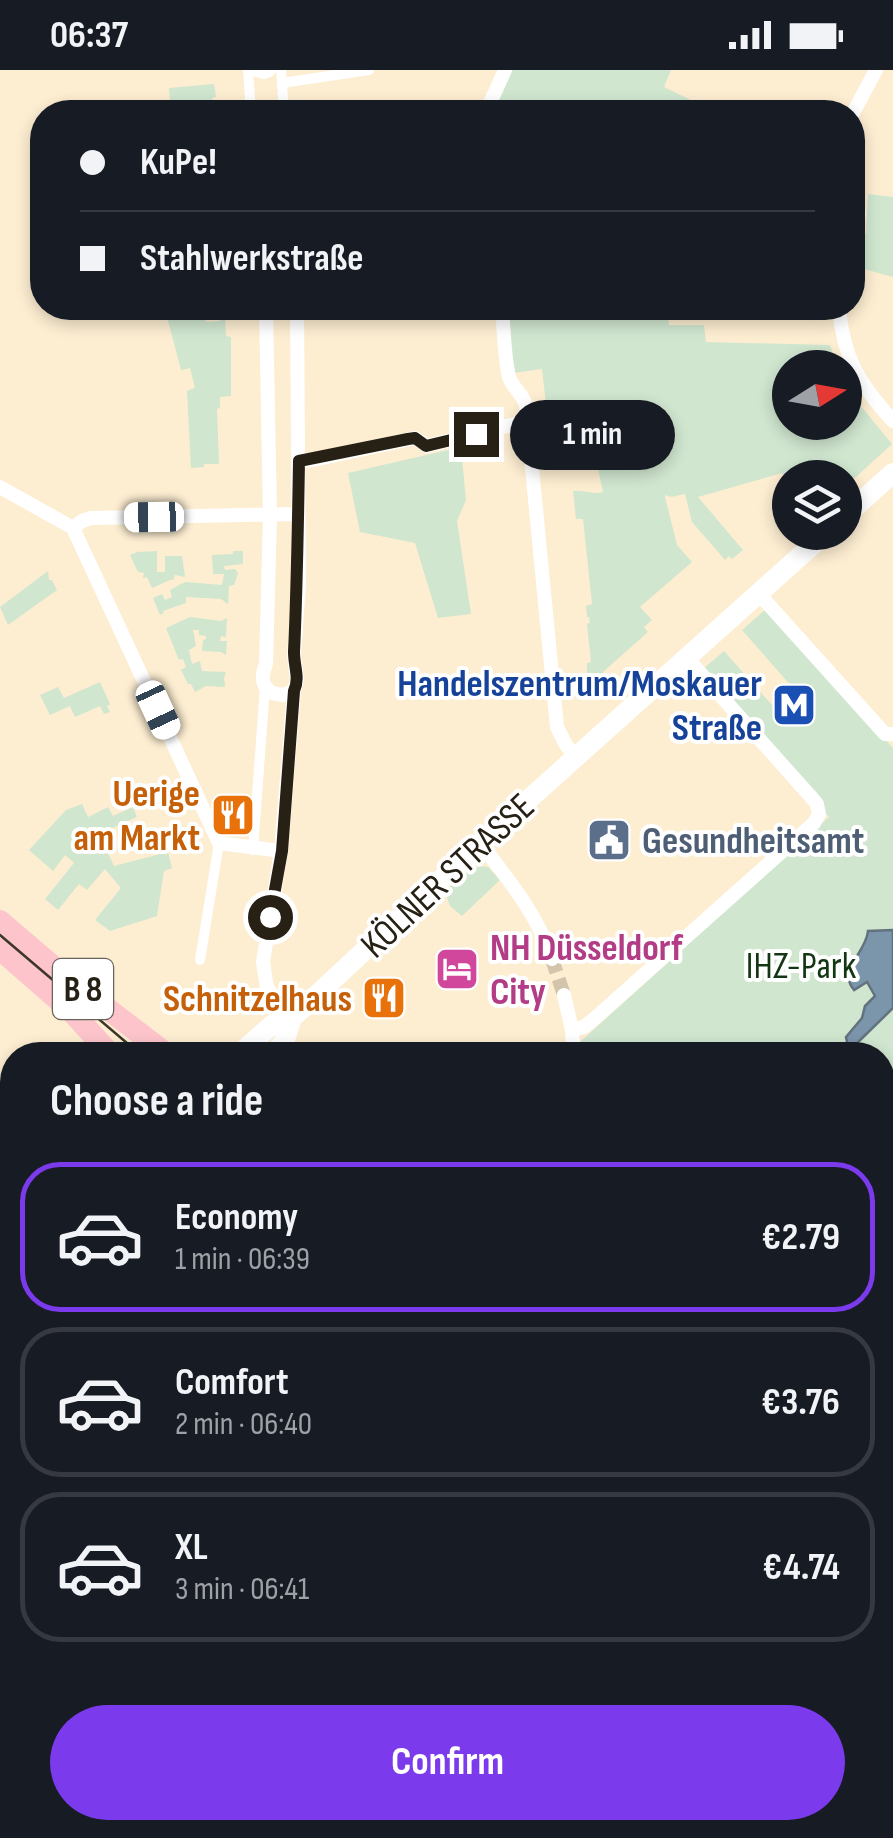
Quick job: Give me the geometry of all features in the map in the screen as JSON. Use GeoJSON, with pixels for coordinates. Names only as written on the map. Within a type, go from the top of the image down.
{"type":"FeatureCollection","features":[{"type":"Feature","properties":{"kind":"main road"},"geometry":{"type":"LineString","coordinates":[[862,501],[893,473]]}},
{"type":"Feature","properties":{"kind":"main road","name":"KÖLNER STRASSE"},"geometry":{"type":"LineString","coordinates":[[253,1042],[272,1026],[292,1018],[480,843],[807,550]]}},
{"type":"Feature","properties":{"kind":"main road","name":"B 8"},"geometry":{"type":"LineString","coordinates":[[0,921],[151,1042]]}},
{"type":"Feature","properties":{"kind":"main road","name":"B 8"},"geometry":{"type":"LineString","coordinates":[[0,950],[99,1042]]}},
{"type":"Feature","properties":{"kind":"main road","name":"KÖLNER STRASSE"},"geometry":{"type":"LineString","coordinates":[[284,1042],[292,1018]]}},
{"type":"Feature","properties":{"kind":"street"},"geometry":{"type":"LineString","coordinates":[[248,70],[250,100]]}},
{"type":"Feature","properties":{"kind":"street"},"geometry":{"type":"LineString","coordinates":[[256,70],[269,70]]}},
{"type":"Feature","properties":{"kind":"street"},"geometry":{"type":"LineString","coordinates":[[281,70],[283,100]]}},
{"type":"Feature","properties":{"kind":"street"},"geometry":{"type":"LineString","coordinates":[[282,83],[369,70]]}},
{"type":"Feature","properties":{"kind":"street"},"geometry":{"type":"LineString","coordinates":[[491,100],[505,70]]}},
{"type":"Feature","properties":{"kind":"street"},"geometry":{"type":"LineString","coordinates":[[860,100],[876,70]]}},
{"type":"Feature","properties":{"kind":"street"},"geometry":{"type":"LineString","coordinates":[[253,850],[265,686],[262,673],[266,664],[270,514],[266,320]]}},
{"type":"Feature","properties":{"kind":"street"},"geometry":{"type":"LineString","coordinates":[[292,1018],[267,988],[263,970],[282,851],[297,680],[294,656],[298,584],[297,320]]}},
{"type":"Feature","properties":{"kind":"street"},"geometry":{"type":"LineString","coordinates":[[503,320],[508,374],[524,396],[557,727],[576,757]]}},
{"type":"Feature","properties":{"kind":"street"},"geometry":{"type":"LineString","coordinates":[[841,320],[846,350],[859,379],[893,421]]}},
{"type":"Feature","properties":{"kind":"street"},"geometry":{"type":"LineString","coordinates":[[299,461],[415,438],[426,446],[527,421]]}},
{"type":"Feature","properties":{"kind":"street"},"geometry":{"type":"LineString","coordinates":[[0,487],[74,528],[219,843],[200,960]]}},
{"type":"Feature","properties":{"kind":"street"},"geometry":{"type":"LineString","coordinates":[[74,528],[91,518],[298,514]]}},
{"type":"Feature","properties":{"kind":"street"},"geometry":{"type":"LineString","coordinates":[[758,594],[886,734],[893,734]]}},
{"type":"Feature","properties":{"kind":"street"},"geometry":{"type":"LineString","coordinates":[[572,1030],[594,1019],[814,823],[818,814],[812,798],[687,658]]}},
{"type":"Feature","properties":{"kind":"street"},"geometry":{"type":"LineString","coordinates":[[265,686],[279,695],[294,691]]}},
{"type":"Feature","properties":{"kind":"street"},"geometry":{"type":"LineString","coordinates":[[219,843],[282,851]]}},
{"type":"Feature","properties":{"kind":"street"},"geometry":{"type":"LineString","coordinates":[[480,843],[524,903],[552,959]]}},
{"type":"Feature","properties":{"kind":"street"},"geometry":{"type":"LineString","coordinates":[[564,995],[573,1042]]}},
{"type":"Feature","properties":{"kind":"green space"},"geometry":{"type":"Polygon","coordinates":[[[510,70],[671,70],[664,87],[691,100],[498,100],[510,70]]]}},
{"type":"Feature","properties":{"kind":"green space"},"geometry":{"type":"Polygon","coordinates":[[[214,84],[216,97],[170,100],[169,88],[214,84]]]}},
{"type":"Feature","properties":{"kind":"green space"},"geometry":{"type":"Polygon","coordinates":[[[868,194],[893,197],[893,277],[865,269],[868,194]]]}},
{"type":"Feature","properties":{"kind":"green space"},"geometry":{"type":"Polygon","coordinates":[[[168,320],[225,320],[226,336],[231,337],[231,396],[220,397],[217,409],[219,464],[191,468],[187,391],[195,388],[190,368],[181,370],[168,320]]]}},
{"type":"Feature","properties":{"kind":"green space"},"geometry":{"type":"Polygon","coordinates":[[[509,320],[669,320],[669,325],[704,325],[706,342],[830,345],[832,350],[772,350],[772,440],[862,440],[862,407],[892,444],[862,471],[862,460],[772,460],[772,476],[698,497],[743,550],[732,559],[729,556],[725,560],[692,522],[685,494],[666,495],[677,545],[692,562],[640,607],[652,620],[644,627],[648,632],[603,672],[597,685],[587,680],[587,663],[591,662],[586,606],[592,604],[583,519],[576,519],[573,491],[603,492],[596,460],[571,462],[568,428],[549,431],[542,369],[513,373],[509,320]]]}},
{"type":"Feature","properties":{"kind":"green space"},"geometry":{"type":"Polygon","coordinates":[[[461,447],[466,500],[457,521],[471,614],[438,618],[415,543],[360,532],[348,473],[461,447]]]}},
{"type":"Feature","properties":{"kind":"green space"},"geometry":{"type":"Polygon","coordinates":[[[157,551],[157,572],[165,572],[165,556],[182,556],[185,577],[175,575],[173,580],[152,588],[130,555],[157,551]]]}},
{"type":"Feature","properties":{"kind":"green space"},"geometry":{"type":"Polygon","coordinates":[[[243,551],[243,564],[224,566],[225,570],[235,569],[238,573],[234,585],[229,586],[228,604],[221,599],[186,597],[186,603],[160,615],[153,598],[162,594],[165,600],[172,597],[170,590],[185,582],[222,585],[224,574],[213,574],[212,555],[243,551]]]}},
{"type":"Feature","properties":{"kind":"green space"},"geometry":{"type":"Polygon","coordinates":[[[48,571],[57,590],[8,625],[0,607],[48,571]]]}},
{"type":"Feature","properties":{"kind":"green space","name":"IHZ-Park"},"geometry":{"type":"Polygon","coordinates":[[[767,608],[893,748],[893,1042],[580,1042],[829,817],[703,669],[724,651],[772,705],[792,687],[742,630],[767,608]]]}},
{"type":"Feature","properties":{"kind":"green space"},"geometry":{"type":"Polygon","coordinates":[[[190,617],[221,621],[227,618],[226,637],[221,636],[220,641],[227,641],[226,655],[202,651],[206,636],[199,635],[199,630],[193,630],[196,646],[189,650],[192,664],[200,661],[202,671],[226,672],[225,687],[206,686],[195,692],[181,670],[186,667],[183,659],[179,660],[166,628],[190,617]]]}},
{"type":"Feature","properties":{"kind":"green space"},"geometry":{"type":"Polygon","coordinates":[[[100,682],[110,704],[110,712],[104,714],[100,706],[75,717],[70,706],[50,715],[40,695],[58,687],[64,698],[100,682]]]}},
{"type":"Feature","properties":{"kind":"green space"},"geometry":{"type":"Polygon","coordinates":[[[82,804],[88,817],[108,807],[113,816],[133,807],[137,817],[99,834],[114,866],[168,852],[172,868],[164,871],[157,916],[110,931],[95,920],[121,888],[105,869],[87,890],[79,884],[58,910],[45,899],[74,863],[65,855],[53,871],[29,850],[66,810],[82,804]]]}},
{"type":"Feature","properties":{"kind":"green space"},"geometry":{"type":"Polygon","coordinates":[[[479,866],[488,867],[500,880],[462,916],[450,906],[445,891],[479,866]]]}},
{"type":"Feature","properties":{"kind":"water"},"geometry":{"type":"Polygon","coordinates":[[[893,930],[893,1008],[858,1042],[847,1042],[846,1037],[875,996],[867,982],[854,990],[849,975],[868,931],[893,930]]]}},
{"type":"Feature","properties":{"kind":"tunnel"},"geometry":{"type":"LineString","coordinates":[[552,959],[564,995]]}},
{"type":"Feature","properties":{"kind":"tram line"},"geometry":{"type":"LineString","coordinates":[[0,935],[126,1042]]}},
{"type":"Feature","properties":{"kind":"place","name":"Handelszentrum/Moskauer Straße"},"geometry":{"type":"Point","coordinates":[794,705]}},
{"type":"Feature","properties":{"kind":"place","name":"Uerige am Markt"},"geometry":{"type":"Point","coordinates":[233,815]}},
{"type":"Feature","properties":{"kind":"place","name":"Gesundheitsamt"},"geometry":{"type":"Point","coordinates":[609,840]}},
{"type":"Feature","properties":{"kind":"place","name":"NH Düsseldorf City"},"geometry":{"type":"Point","coordinates":[457,969]}},
{"type":"Feature","properties":{"kind":"place","name":"Schnitzelhaus"},"geometry":{"type":"Point","coordinates":[384,998]}},
{"type":"Feature","properties":{"kind":"route"},"geometry":{"type":"LineString","coordinates":[[270,917],[282,851],[297,685],[294,656],[299,461],[408,439],[415,438],[426,446],[476,434]]}}]}
